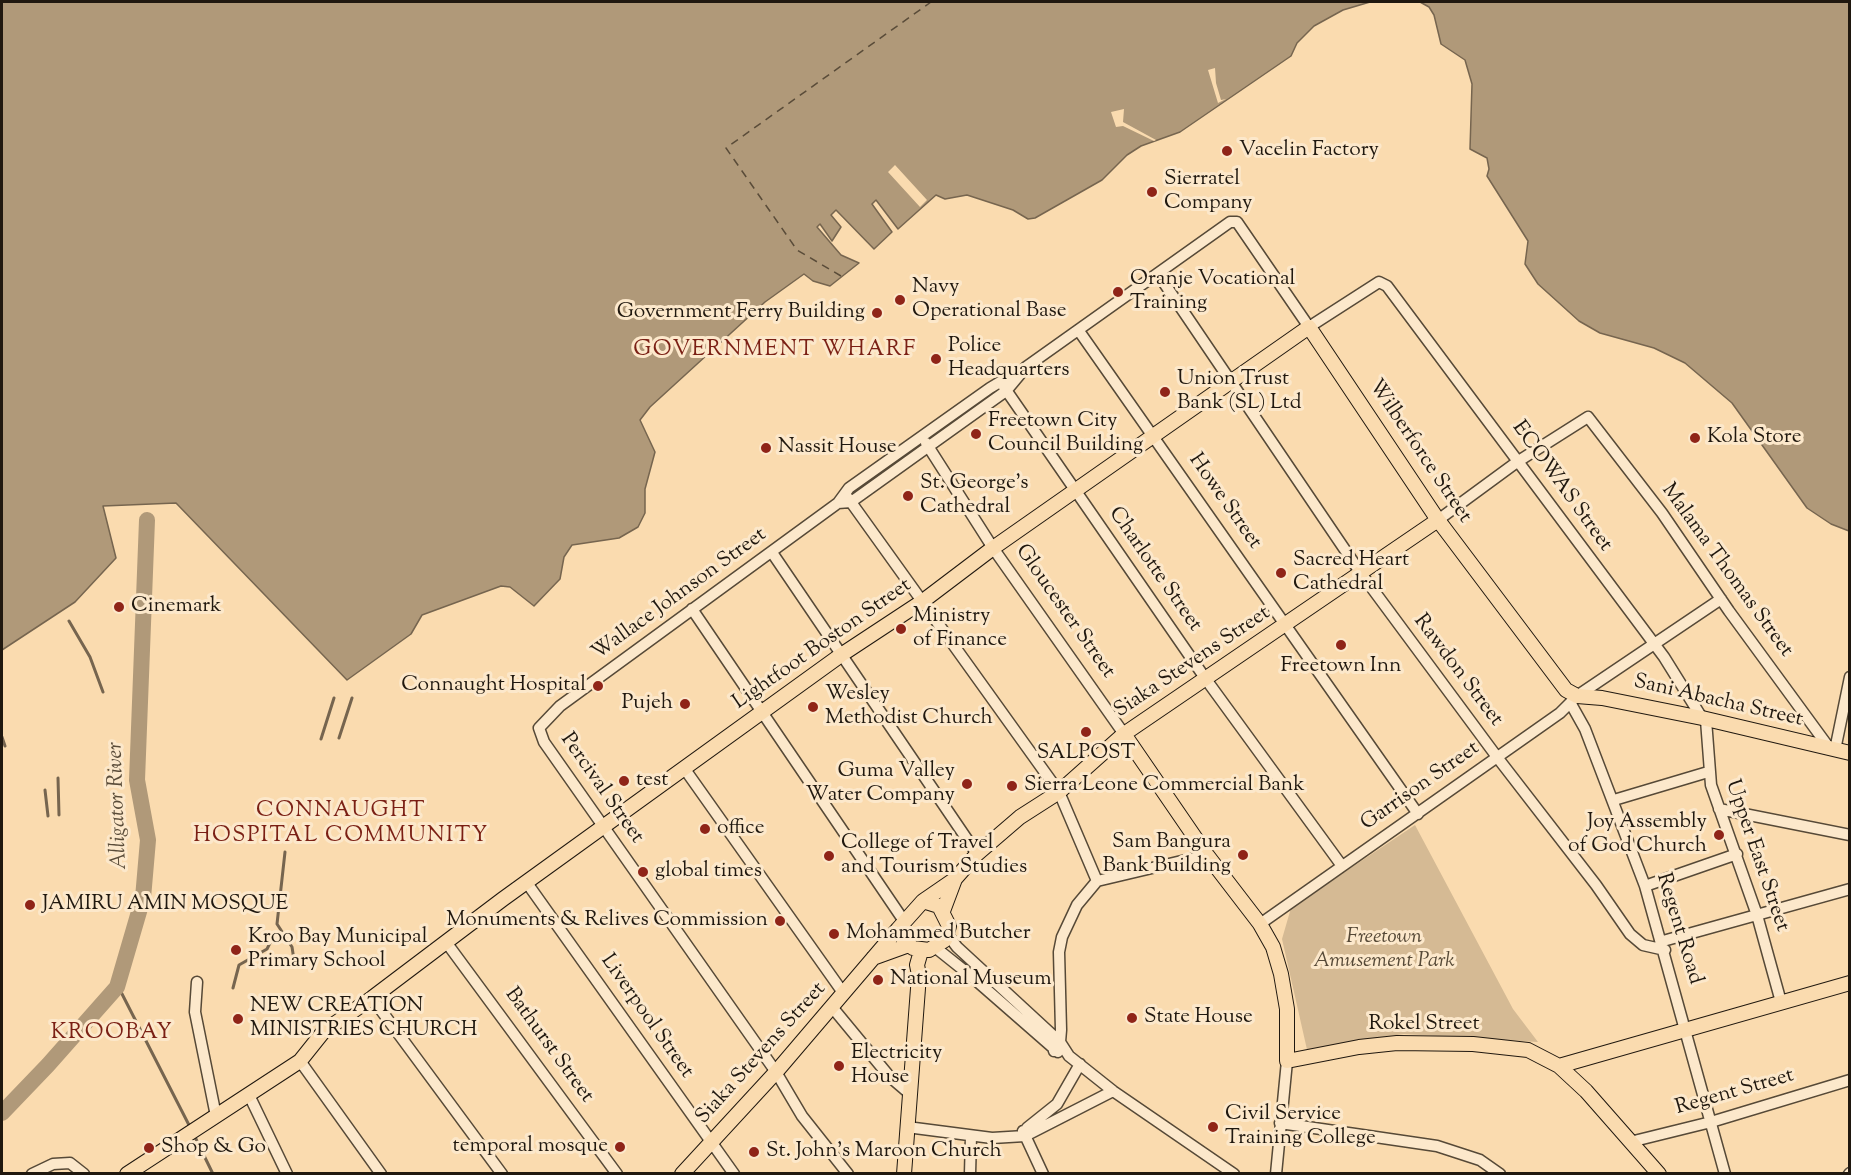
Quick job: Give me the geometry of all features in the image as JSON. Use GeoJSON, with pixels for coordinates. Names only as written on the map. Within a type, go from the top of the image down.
{"type":"FeatureCollection","features":[{"type":"Feature","properties":{"kind":"main road","name":"Lightfoot Boston Street"},"geometry":{"type":"LineString","coordinates":[[127,1173],[300,1061],[324,1031],[684,768],[840,655],[922,601],[993,548],[1310,327]]}},
{"type":"Feature","properties":{"kind":"main road","name":"Wilberforce Street"},"geometry":{"type":"LineString","coordinates":[[1310,327],[1438,520],[1558,682],[1574,700]]}},
{"type":"Feature","properties":{"kind":"main road","name":"Siaka Stevens Street"},"geometry":{"type":"LineString","coordinates":[[923,901],[955,879],[976,854],[1020,817],[1059,792],[1124,734],[1438,520]]}},
{"type":"Feature","properties":{"kind":"main road","name":"Sani Abacha Street"},"geometry":{"type":"LineString","coordinates":[[1574,700],[1602,698],[1850,753]]}},
{"type":"Feature","properties":{"kind":"main road","name":"Gloucester Street"},"geometry":{"type":"LineString","coordinates":[[1124,734],[1207,855],[1260,924],[1273,947],[1281,974],[1287,1009],[1287,1061]]}},
{"type":"Feature","properties":{"kind":"main road","name":"Siaka Stevens Street"},"geometry":{"type":"LineString","coordinates":[[944,911],[955,879]]}},
{"type":"Feature","properties":{"kind":"main road"},"geometry":{"type":"LineString","coordinates":[[871,959],[920,948],[948,935],[949,926],[944,911],[932,902],[923,901],[901,925],[920,948]]}},
{"type":"Feature","properties":{"kind":"main road","name":"Siaka Stevens Street"},"geometry":{"type":"LineString","coordinates":[[681,1173],[776,1072],[901,925]]}},
{"type":"Feature","properties":{"kind":"main road"},"geometry":{"type":"LineString","coordinates":[[904,1173],[919,975],[910,963],[920,948]]}},
{"type":"Feature","properties":{"kind":"main road"},"geometry":{"type":"LineString","coordinates":[[1559,1066],[1850,983]]}},
{"type":"Feature","properties":{"kind":"main road","name":"Rokel Street"},"geometry":{"type":"LineString","coordinates":[[1287,1061],[1359,1047],[1437,1043],[1528,1050],[1559,1066],[1586,1091],[1659,1173]]}},
{"type":"Feature","properties":{"kind":"street","name":"Wallace Johnson Street"},"geometry":{"type":"LineString","coordinates":[[838,504],[851,502],[925,443],[1006,385],[1026,367],[1230,222],[1237,222]]}},
{"type":"Feature","properties":{"kind":"street","name":"Wilberforce Street"},"geometry":{"type":"LineString","coordinates":[[1237,222],[1310,327]]}},
{"type":"Feature","properties":{"kind":"street","name":"Rawdon Street"},"geometry":{"type":"LineString","coordinates":[[1158,274],[1230,384],[1360,572],[1497,757],[1596,885],[1630,934],[1643,945],[1664,946]]}},
{"type":"Feature","properties":{"kind":"street","name":"Lightfoot Boston Street"},"geometry":{"type":"LineString","coordinates":[[1310,327],[1346,302],[1379,282],[1384,282]]}},
{"type":"Feature","properties":{"kind":"street","name":"ECOWAS Street"},"geometry":{"type":"LineString","coordinates":[[1384,282],[1654,643],[1704,719]]}},
{"type":"Feature","properties":{"kind":"street","name":"Howe Street"},"geometry":{"type":"LineString","coordinates":[[1079,331],[1155,436],[1418,814]]}},
{"type":"Feature","properties":{"kind":"street","name":"Charlotte Street"},"geometry":{"type":"LineString","coordinates":[[1006,385],[1076,492],[1205,678],[1342,866]]}},
{"type":"Feature","properties":{"kind":"street","name":"Siaka Stevens Street"},"geometry":{"type":"LineString","coordinates":[[1438,520],[1517,462],[1588,417]]}},
{"type":"Feature","properties":{"kind":"street","name":"Malama Thomas Street"},"geometry":{"type":"LineString","coordinates":[[1588,417],[1662,513],[1721,599],[1832,750]]}},
{"type":"Feature","properties":{"kind":"street","name":"Wallace Johnson Street"},"geometry":{"type":"LineString","coordinates":[[544,720],[692,609],[773,554],[838,504],[844,493],[925,443]]}},
{"type":"Feature","properties":{"kind":"street","name":"Gloucester Street"},"geometry":{"type":"LineString","coordinates":[[925,443],[993,548],[1124,734]]}},
{"type":"Feature","properties":{"kind":"street"},"geometry":{"type":"LineString","coordinates":[[844,493],[1059,792],[1097,881]]}},
{"type":"Feature","properties":{"kind":"street"},"geometry":{"type":"LineString","coordinates":[[773,554],[976,854]]}},
{"type":"Feature","properties":{"kind":"street","name":"Garrison Street"},"geometry":{"type":"LineString","coordinates":[[1260,924],[1418,814],[1654,643],[1721,599]]}},
{"type":"Feature","properties":{"kind":"street"},"geometry":{"type":"LineString","coordinates":[[692,609],[764,711],[901,925]]}},
{"type":"Feature","properties":{"kind":"street"},"geometry":{"type":"LineString","coordinates":[[1832,750],[1850,677]]}},
{"type":"Feature","properties":{"kind":"street","name":"Regent Road"},"geometry":{"type":"LineString","coordinates":[[1574,700],[1645,886],[1664,946],[1725,1173]]}},
{"type":"Feature","properties":{"kind":"street","name":"Upper East Street"},"geometry":{"type":"LineString","coordinates":[[1704,719],[1708,772],[1757,915],[1781,1002]]}},
{"type":"Feature","properties":{"kind":"street","name":"Percival Street"},"geometry":{"type":"LineString","coordinates":[[544,720],[539,728],[544,742],[776,1072],[802,1116],[848,1173]]}},
{"type":"Feature","properties":{"kind":"street"},"geometry":{"type":"LineString","coordinates":[[684,768],[843,994]]}},
{"type":"Feature","properties":{"kind":"street"},"geometry":{"type":"LineString","coordinates":[[1614,800],[1708,772]]}},
{"type":"Feature","properties":{"kind":"street"},"geometry":{"type":"LineString","coordinates":[[1719,808],[1850,835]]}},
{"type":"Feature","properties":{"kind":"street"},"geometry":{"type":"LineString","coordinates":[[1645,886],[1737,854]]}},
{"type":"Feature","properties":{"kind":"street"},"geometry":{"type":"LineString","coordinates":[[1057,1047],[1059,952],[1062,937],[1077,905],[1097,881],[1207,855]]}},
{"type":"Feature","properties":{"kind":"street","name":"Liverpool Street"},"geometry":{"type":"LineString","coordinates":[[527,883],[734,1173]]}},
{"type":"Feature","properties":{"kind":"street"},"geometry":{"type":"LineString","coordinates":[[1664,946],[1757,915],[1850,889]]}},
{"type":"Feature","properties":{"kind":"street"},"geometry":{"type":"LineString","coordinates":[[948,935],[957,947],[1057,1047]]}},
{"type":"Feature","properties":{"kind":"street","name":"Bathurst Street"},"geometry":{"type":"LineString","coordinates":[[446,942],[617,1173]]}},
{"type":"Feature","properties":{"kind":"street"},"geometry":{"type":"LineString","coordinates":[[920,948],[971,976],[1113,1091],[1234,1173]]}},
{"type":"Feature","properties":{"kind":"street"},"geometry":{"type":"LineString","coordinates":[[197,982],[195,1012],[216,1116]]}},
{"type":"Feature","properties":{"kind":"street"},"geometry":{"type":"LineString","coordinates":[[372,998],[502,1173]]}},
{"type":"Feature","properties":{"kind":"street"},"geometry":{"type":"LineString","coordinates":[[832,1007],[889,1076],[910,1094]]}},
{"type":"Feature","properties":{"kind":"street"},"geometry":{"type":"LineString","coordinates":[[300,1061],[381,1173]]}},
{"type":"Feature","properties":{"kind":"street"},"geometry":{"type":"LineString","coordinates":[[1276,1173],[1287,1061]]}},
{"type":"Feature","properties":{"kind":"street"},"geometry":{"type":"LineString","coordinates":[[1022,1134],[1057,1104],[1080,1064]]}},
{"type":"Feature","properties":{"kind":"street","name":"Regent Street"},"geometry":{"type":"LineString","coordinates":[[1630,1142],[1711,1122],[1850,1080]]}},
{"type":"Feature","properties":{"kind":"street"},"geometry":{"type":"LineString","coordinates":[[907,1127],[1002,1139],[1022,1134],[1113,1091]]}},
{"type":"Feature","properties":{"kind":"street"},"geometry":{"type":"LineString","coordinates":[[249,1095],[287,1173]]}},
{"type":"Feature","properties":{"kind":"street"},"geometry":{"type":"LineString","coordinates":[[1280,1124],[1437,1146],[1480,1160],[1500,1173]]}},
{"type":"Feature","properties":{"kind":"street"},"geometry":{"type":"LineString","coordinates":[[1022,1134],[1043,1173]]}},
{"type":"Feature","properties":{"kind":"street"},"geometry":{"type":"LineString","coordinates":[[970,1173],[971,1136]]}},
{"type":"Feature","properties":{"kind":"street"},"geometry":{"type":"LineString","coordinates":[[32,1173],[53,1164],[70,1163],[84,1173]]}},
{"type":"Feature","properties":{"kind":"green space","name":"Freetown Amusement Park"},"geometry":{"type":"Polygon","coordinates":[[[1415,825],[1513,1009],[1538,1042],[1404,1034],[1349,1042],[1308,1054],[1282,939],[1291,908],[1415,825]]]}},
{"type":"Feature","properties":{"kind":"shaded area"},"geometry":{"type":"Polygon","coordinates":[[[2,2],[1370,2],[1343,10],[1314,26],[1297,43],[1291,56],[1180,132],[1141,146],[1127,155],[1102,180],[1035,218],[1028,219],[1013,210],[967,195],[945,199],[936,195],[898,229],[876,200],[872,204],[892,232],[874,249],[836,210],[831,215],[841,227],[832,241],[820,224],[817,227],[841,255],[859,263],[830,286],[813,281],[804,274],[765,302],[650,407],[640,420],[655,452],[645,489],[645,513],[638,527],[619,538],[572,545],[564,557],[560,579],[534,606],[510,587],[501,586],[422,615],[411,634],[347,680],[176,503],[103,506],[116,558],[75,602],[2,650],[2,2]]]}},
{"type":"Feature","properties":{"kind":"shaded area"},"geometry":{"type":"Polygon","coordinates":[[[1420,2],[1849,2],[1849,531],[1831,524],[1807,508],[1732,403],[1685,363],[1654,348],[1600,333],[1579,321],[1538,284],[1525,264],[1528,241],[1487,176],[1489,169],[1487,158],[1470,149],[1472,84],[1465,60],[1441,44],[1434,15],[1429,7],[1420,2]]]}},
{"type":"Feature","properties":{"kind":"pier"},"geometry":{"type":"Polygon","coordinates":[[[1215,68],[1221,100],[1226,99],[1218,103],[1208,70],[1215,68]]]}},
{"type":"Feature","properties":{"kind":"pier"},"geometry":{"type":"Polygon","coordinates":[[[1124,109],[1123,122],[1156,140],[1123,126],[1116,127],[1111,112],[1124,109]]]}},
{"type":"Feature","properties":{"kind":"pier"},"geometry":{"type":"Polygon","coordinates":[[[895,165],[927,200],[920,207],[888,172],[895,165]]]}},
{"type":"Feature","properties":{"kind":"waterway","name":"Alligator River"},"geometry":{"type":"LineString","coordinates":[[2,1113],[117,987],[143,898],[148,840],[137,780],[147,520]]}},
{"type":"Feature","properties":{"kind":"waterway"},"geometry":{"type":"LineString","coordinates":[[69,621],[90,657],[103,692]]}},
{"type":"Feature","properties":{"kind":"waterway"},"geometry":{"type":"LineString","coordinates":[[321,739],[334,698]]}},
{"type":"Feature","properties":{"kind":"waterway"},"geometry":{"type":"LineString","coordinates":[[339,738],[352,698]]}},
{"type":"Feature","properties":{"kind":"waterway"},"geometry":{"type":"LineString","coordinates":[[2,737],[5,746]]}},
{"type":"Feature","properties":{"kind":"waterway"},"geometry":{"type":"LineString","coordinates":[[58,778],[59,815]]}},
{"type":"Feature","properties":{"kind":"waterway"},"geometry":{"type":"LineString","coordinates":[[45,790],[48,816]]}},
{"type":"Feature","properties":{"kind":"waterway"},"geometry":{"type":"LineString","coordinates":[[285,852],[277,924],[292,947],[294,960]]}},
{"type":"Feature","properties":{"kind":"waterway"},"geometry":{"type":"LineString","coordinates":[[233,988],[239,965],[267,949],[272,939]]}},
{"type":"Feature","properties":{"kind":"waterway"},"geometry":{"type":"LineString","coordinates":[[125,959],[120,990],[191,1129]]}},
{"type":"Feature","properties":{"kind":"waterway"},"geometry":{"type":"LineString","coordinates":[[194,1135],[213,1174]]}},
{"type":"Feature","properties":{"kind":"ferry route"},"geometry":{"type":"LineString","coordinates":[[841,276],[797,250],[726,148],[931,2]]}},
{"type":"Feature","properties":{"kind":"place","name":"Vacelin Factory"},"geometry":{"type":"Point","coordinates":[1227,151]}},
{"type":"Feature","properties":{"kind":"place","name":"Sierratel Company"},"geometry":{"type":"Point","coordinates":[1152,192]}},
{"type":"Feature","properties":{"kind":"place","name":"Oranje Vocational Training"},"geometry":{"type":"Point","coordinates":[1118,292]}},
{"type":"Feature","properties":{"kind":"place","name":"Navy Operational Base"},"geometry":{"type":"Point","coordinates":[900,300]}},
{"type":"Feature","properties":{"kind":"place","name":"Government Ferry Building"},"geometry":{"type":"Point","coordinates":[877,313]}},
{"type":"Feature","properties":{"kind":"place","name":"Police Headquarters"},"geometry":{"type":"Point","coordinates":[936,359]}},
{"type":"Feature","properties":{"kind":"place","name":"Union Trust Bank (SL) Ltd"},"geometry":{"type":"Point","coordinates":[1165,392]}},
{"type":"Feature","properties":{"kind":"place","name":"Freetown City Council Building"},"geometry":{"type":"Point","coordinates":[976,434]}},
{"type":"Feature","properties":{"kind":"place","name":"Kola Store"},"geometry":{"type":"Point","coordinates":[1695,438]}},
{"type":"Feature","properties":{"kind":"place","name":"Nassit House"},"geometry":{"type":"Point","coordinates":[766,448]}},
{"type":"Feature","properties":{"kind":"place","name":"St. George's Cathedral"},"geometry":{"type":"Point","coordinates":[908,496]}},
{"type":"Feature","properties":{"kind":"place","name":"Sacred Heart Cathedral"},"geometry":{"type":"Point","coordinates":[1281,573]}},
{"type":"Feature","properties":{"kind":"place","name":"Cinemark"},"geometry":{"type":"Point","coordinates":[119,607]}},
{"type":"Feature","properties":{"kind":"place","name":"Ministry of Finance"},"geometry":{"type":"Point","coordinates":[901,629]}},
{"type":"Feature","properties":{"kind":"place","name":"Freetown Inn"},"geometry":{"type":"Point","coordinates":[1341,645]}},
{"type":"Feature","properties":{"kind":"place","name":"Connaught Hospital"},"geometry":{"type":"Point","coordinates":[598,686]}},
{"type":"Feature","properties":{"kind":"place","name":"Pujeh"},"geometry":{"type":"Point","coordinates":[685,704]}},
{"type":"Feature","properties":{"kind":"place","name":"Wesley Methodist Church"},"geometry":{"type":"Point","coordinates":[813,707]}},
{"type":"Feature","properties":{"kind":"place","name":"SALPOST"},"geometry":{"type":"Point","coordinates":[1086,732]}},
{"type":"Feature","properties":{"kind":"place","name":"test"},"geometry":{"type":"Point","coordinates":[624,781]}},
{"type":"Feature","properties":{"kind":"place","name":"Guma Valley Water Company"},"geometry":{"type":"Point","coordinates":[967,784]}},
{"type":"Feature","properties":{"kind":"place","name":"Sierra Leone Commercial Bank"},"geometry":{"type":"Point","coordinates":[1012,786]}},
{"type":"Feature","properties":{"kind":"place","name":"office"},"geometry":{"type":"Point","coordinates":[705,829]}},
{"type":"Feature","properties":{"kind":"place","name":"Joy Assembly of God Church"},"geometry":{"type":"Point","coordinates":[1719,835]}},
{"type":"Feature","properties":{"kind":"place","name":"Sam Bangura Bank Building"},"geometry":{"type":"Point","coordinates":[1243,855]}},
{"type":"Feature","properties":{"kind":"place","name":"College of Travel and Tourism Studies"},"geometry":{"type":"Point","coordinates":[829,856]}},
{"type":"Feature","properties":{"kind":"place","name":"global times"},"geometry":{"type":"Point","coordinates":[643,872]}},
{"type":"Feature","properties":{"kind":"place","name":"JAMIRU AMIN MOSQUE"},"geometry":{"type":"Point","coordinates":[30,905]}},
{"type":"Feature","properties":{"kind":"place","name":"Monuments & Relives Commission"},"geometry":{"type":"Point","coordinates":[780,921]}},
{"type":"Feature","properties":{"kind":"place","name":"Mohammed Butcher"},"geometry":{"type":"Point","coordinates":[834,934]}},
{"type":"Feature","properties":{"kind":"place","name":"Kroo Bay Municipal Primary School"},"geometry":{"type":"Point","coordinates":[236,950]}},
{"type":"Feature","properties":{"kind":"place","name":"National Museum"},"geometry":{"type":"Point","coordinates":[878,980]}},
{"type":"Feature","properties":{"kind":"place","name":"State House"},"geometry":{"type":"Point","coordinates":[1132,1018]}},
{"type":"Feature","properties":{"kind":"place","name":"NEW CREATION MINISTRIES CHURCH"},"geometry":{"type":"Point","coordinates":[238,1019]}},
{"type":"Feature","properties":{"kind":"place","name":"Electricity House"},"geometry":{"type":"Point","coordinates":[839,1066]}},
{"type":"Feature","properties":{"kind":"place","name":"Civil Service Training College"},"geometry":{"type":"Point","coordinates":[1213,1127]}},
{"type":"Feature","properties":{"kind":"place","name":"temporal mosque"},"geometry":{"type":"Point","coordinates":[620,1147]}},
{"type":"Feature","properties":{"kind":"place","name":"Shop & Go"},"geometry":{"type":"Point","coordinates":[149,1148]}},
{"type":"Feature","properties":{"kind":"place","name":"St. John's Maroon Church"},"geometry":{"type":"Point","coordinates":[754,1152]}},
{"type":"Feature","properties":{"kind":"district","name":"GOVERNMENT WHARF"},"geometry":{"type":"Point","coordinates":[775,351]}},
{"type":"Feature","properties":{"kind":"district","name":"CONNAUGHT HOSPITAL COMMUNITY"},"geometry":{"type":"Point","coordinates":[341,824]}},
{"type":"Feature","properties":{"kind":"district","name":"KROOBAY"},"geometry":{"type":"Point","coordinates":[112,1034]}}]}
